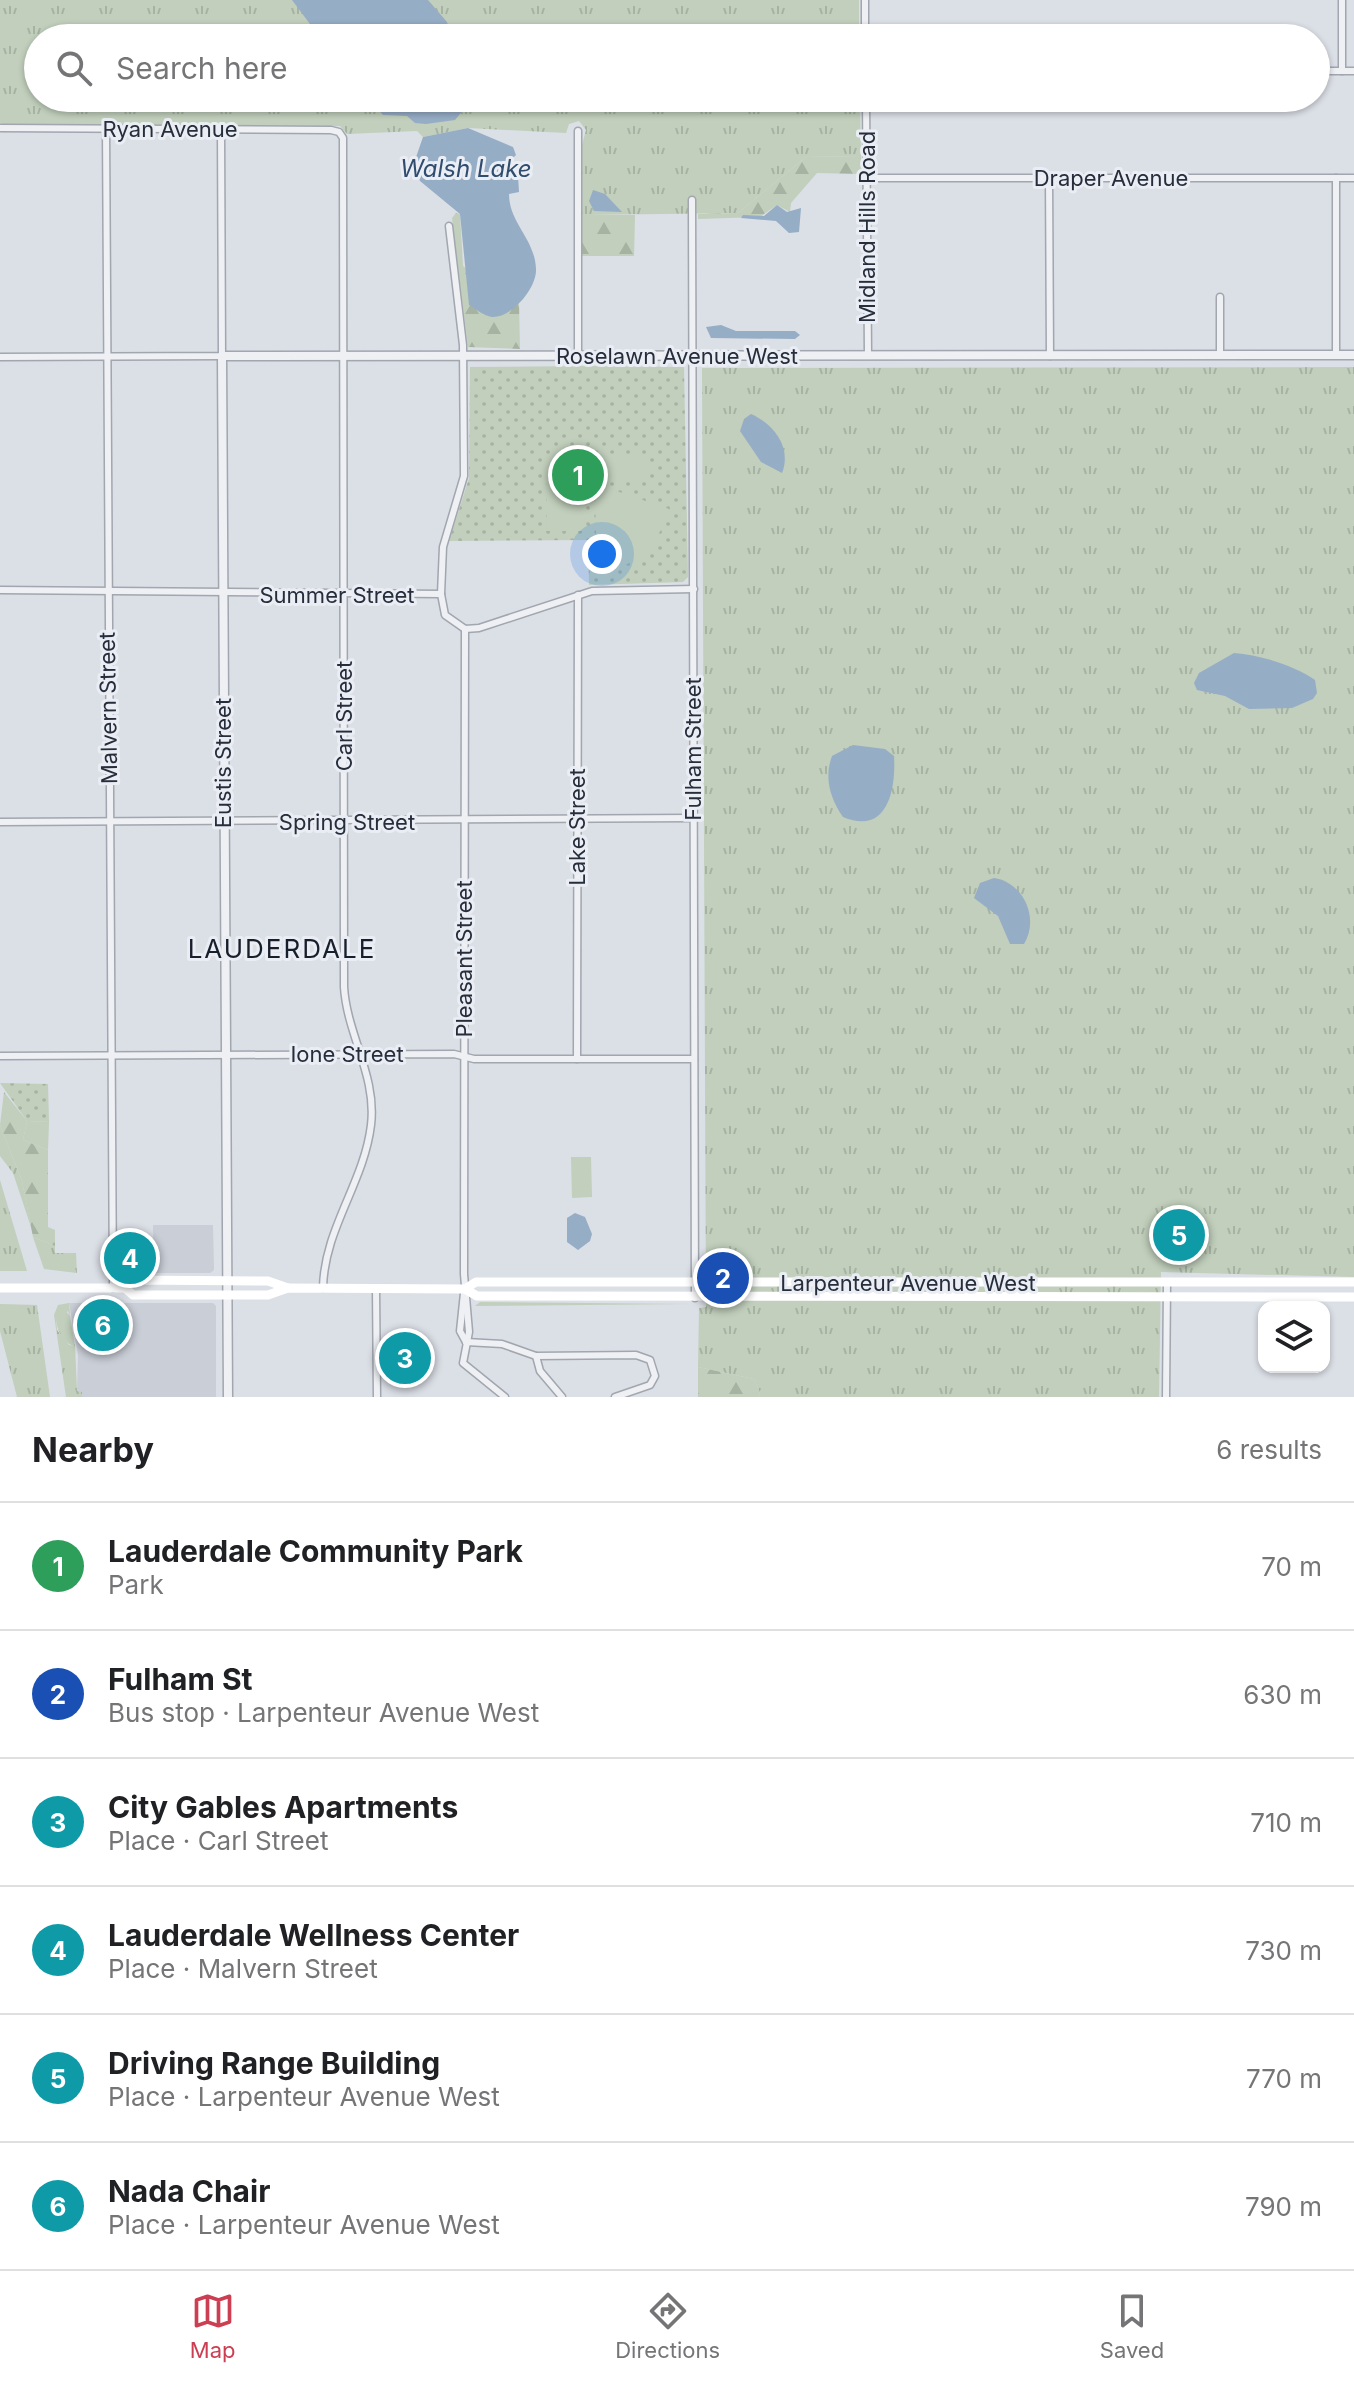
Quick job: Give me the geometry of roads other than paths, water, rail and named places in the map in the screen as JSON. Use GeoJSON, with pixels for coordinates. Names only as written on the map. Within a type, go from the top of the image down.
{"type":"FeatureCollection","features":[{"type":"Feature","properties":{"kind":"main road","name":"Larpenteur Avenue West"},"geometry":{"type":"LineString","coordinates":[[125,1288],[134,1280],[268,1281],[288,1288],[465,1289],[477,1296],[1354,1297]]}},
{"type":"Feature","properties":{"kind":"main road","name":"Larpenteur Avenue West"},"geometry":{"type":"LineString","coordinates":[[465,1289],[476,1282],[1354,1282]]}},
{"type":"Feature","properties":{"kind":"main road","name":"Larpenteur Avenue West"},"geometry":{"type":"LineString","coordinates":[[3,1288],[125,1288],[133,1295],[268,1295],[288,1288]]}},
{"type":"Feature","properties":{"kind":"street"},"geometry":{"type":"LineString","coordinates":[[865,0],[865,24]]}},
{"type":"Feature","properties":{"kind":"street"},"geometry":{"type":"LineString","coordinates":[[1342,0],[1342,71]]}},
{"type":"Feature","properties":{"kind":"street"},"geometry":{"type":"LineString","coordinates":[[1330,71],[1354,71]]}},
{"type":"Feature","properties":{"kind":"street","name":"Midland Hills Road"},"geometry":{"type":"LineString","coordinates":[[866,112],[868,355]]}},
{"type":"Feature","properties":{"kind":"street","name":"Ryan Avenue"},"geometry":{"type":"LineString","coordinates":[[0,128],[339,132]]}},
{"type":"Feature","properties":{"kind":"street","name":"Malvern Street"},"geometry":{"type":"LineString","coordinates":[[106,128],[109,1056],[113,1288]]}},
{"type":"Feature","properties":{"kind":"street","name":"Eustis Street"},"geometry":{"type":"LineString","coordinates":[[221,129],[228,1397]]}},
{"type":"Feature","properties":{"kind":"street"},"geometry":{"type":"LineString","coordinates":[[578,131],[578,356]]}},
{"type":"Feature","properties":{"kind":"street","name":"Carl Street"},"geometry":{"type":"LineString","coordinates":[[323,1288],[330,1241],[360,1172],[369,1142],[372,1103],[345,1006],[343,138],[339,132]]}},
{"type":"Feature","properties":{"kind":"street","name":"Draper Avenue"},"geometry":{"type":"LineString","coordinates":[[868,178],[1354,178]]}},
{"type":"Feature","properties":{"kind":"street"},"geometry":{"type":"LineString","coordinates":[[1049,178],[1050,356]]}},
{"type":"Feature","properties":{"kind":"street"},"geometry":{"type":"LineString","coordinates":[[1336,178],[1336,355]]}},
{"type":"Feature","properties":{"kind":"street","name":"Fulham Street"},"geometry":{"type":"LineString","coordinates":[[692,200],[695,1298]]}},
{"type":"Feature","properties":{"kind":"street"},"geometry":{"type":"LineString","coordinates":[[441,594],[443,547],[464,476],[463,345],[449,226]]}},
{"type":"Feature","properties":{"kind":"street"},"geometry":{"type":"LineString","coordinates":[[1220,297],[1220,355]]}},
{"type":"Feature","properties":{"kind":"street","name":"Roselawn Avenue West"},"geometry":{"type":"LineString","coordinates":[[0,357],[1354,355]]}},
{"type":"Feature","properties":{"kind":"street"},"geometry":{"type":"LineString","coordinates":[[465,629],[504,622],[578,595],[605,589],[694,589]]}},
{"type":"Feature","properties":{"kind":"street","name":"Summer Street"},"geometry":{"type":"LineString","coordinates":[[0,590],[441,594],[445,615],[465,629]]}},
{"type":"Feature","properties":{"kind":"street","name":"Lake Street"},"geometry":{"type":"LineString","coordinates":[[577,1059],[578,595]]}},
{"type":"Feature","properties":{"kind":"street","name":"Pleasant Street"},"geometry":{"type":"LineString","coordinates":[[465,629],[465,1289],[469,1309],[463,1363],[466,1369],[503,1396]]}},
{"type":"Feature","properties":{"kind":"street","name":"Spring Street"},"geometry":{"type":"LineString","coordinates":[[0,822],[693,818]]}},
{"type":"Feature","properties":{"kind":"street","name":"Ione Street"},"geometry":{"type":"LineString","coordinates":[[0,1056],[360,1054],[694,1059]]}},
{"type":"Feature","properties":{"kind":"street"},"geometry":{"type":"LineString","coordinates":[[1166,1397],[1167,1283]]}},
{"type":"Feature","properties":{"kind":"street"},"geometry":{"type":"LineString","coordinates":[[376,1289],[377,1397]]}},
{"type":"Feature","properties":{"kind":"street"},"geometry":{"type":"LineString","coordinates":[[466,1342],[502,1344],[536,1356],[642,1355],[650,1360],[655,1376],[650,1385],[615,1397]]}},
{"type":"Feature","properties":{"kind":"street"},"geometry":{"type":"LineString","coordinates":[[536,1356],[540,1371],[562,1397]]}},
{"type":"Feature","properties":{"kind":"water"},"geometry":{"type":"Polygon","coordinates":[[[292,0],[428,0],[448,24],[310,24],[292,0]]]}},
{"type":"Feature","properties":{"kind":"water"},"geometry":{"type":"Polygon","coordinates":[[[380,112],[462,112],[455,120],[426,124],[415,123],[407,116],[383,115],[380,112]]]}},
{"type":"Feature","properties":{"kind":"water","name":"Walsh Lake"},"geometry":{"type":"Polygon","coordinates":[[[468,128],[513,147],[516,155],[506,165],[518,176],[519,192],[509,194],[510,204],[535,258],[535,277],[528,293],[515,307],[500,316],[483,314],[469,305],[460,214],[420,181],[414,163],[423,137],[468,128]]]}},
{"type":"Feature","properties":{"kind":"water"},"geometry":{"type":"Polygon","coordinates":[[[593,190],[605,194],[622,212],[594,211],[589,201],[593,190]]]}},
{"type":"Feature","properties":{"kind":"water"},"geometry":{"type":"Polygon","coordinates":[[[777,205],[787,212],[801,208],[799,232],[789,233],[776,221],[741,218],[743,215],[764,216],[777,205]]]}},
{"type":"Feature","properties":{"kind":"water"},"geometry":{"type":"Polygon","coordinates":[[[721,325],[736,331],[795,331],[800,335],[795,339],[711,338],[706,327],[721,325]]]}},
{"type":"Feature","properties":{"kind":"water"},"geometry":{"type":"Polygon","coordinates":[[[751,414],[774,430],[779,438],[785,455],[782,473],[761,462],[740,431],[744,419],[751,414]]]}},
{"type":"Feature","properties":{"kind":"water"},"geometry":{"type":"Polygon","coordinates":[[[1234,653],[1287,665],[1315,680],[1317,693],[1313,699],[1292,708],[1249,709],[1225,696],[1197,690],[1194,683],[1199,673],[1234,653]]]}},
{"type":"Feature","properties":{"kind":"water"},"geometry":{"type":"Polygon","coordinates":[[[853,745],[885,749],[894,756],[891,794],[886,806],[870,820],[843,817],[830,788],[832,756],[853,745]]]}},
{"type":"Feature","properties":{"kind":"water"},"geometry":{"type":"Polygon","coordinates":[[[994,878],[1013,886],[1026,903],[1030,923],[1024,944],[1010,944],[998,916],[974,898],[980,883],[994,878]]]}},
{"type":"Feature","properties":{"kind":"water"},"geometry":{"type":"Polygon","coordinates":[[[575,1213],[585,1217],[592,1234],[590,1241],[578,1250],[567,1242],[567,1218],[575,1213]]]}},
{"type":"Feature","properties":{"kind":"place","name":"Lauderdale Community Park"},"geometry":{"type":"Point","coordinates":[578,475]}},
{"type":"Feature","properties":{"kind":"place","name":"Driving Range Building"},"geometry":{"type":"Point","coordinates":[1179,1235]}},
{"type":"Feature","properties":{"kind":"place","name":"Lauderdale Wellness Center"},"geometry":{"type":"Point","coordinates":[130,1258]}},
{"type":"Feature","properties":{"kind":"place","name":"Fulham St"},"geometry":{"type":"Point","coordinates":[723,1278]}},
{"type":"Feature","properties":{"kind":"place","name":"Nada Chair"},"geometry":{"type":"Point","coordinates":[103,1325]}},
{"type":"Feature","properties":{"kind":"place","name":"City Gables Apartments"},"geometry":{"type":"Point","coordinates":[405,1358]}},
{"type":"Feature","properties":{"kind":"district","name":"LAUDERDALE"},"geometry":{"type":"Point","coordinates":[282,949]}}]}
